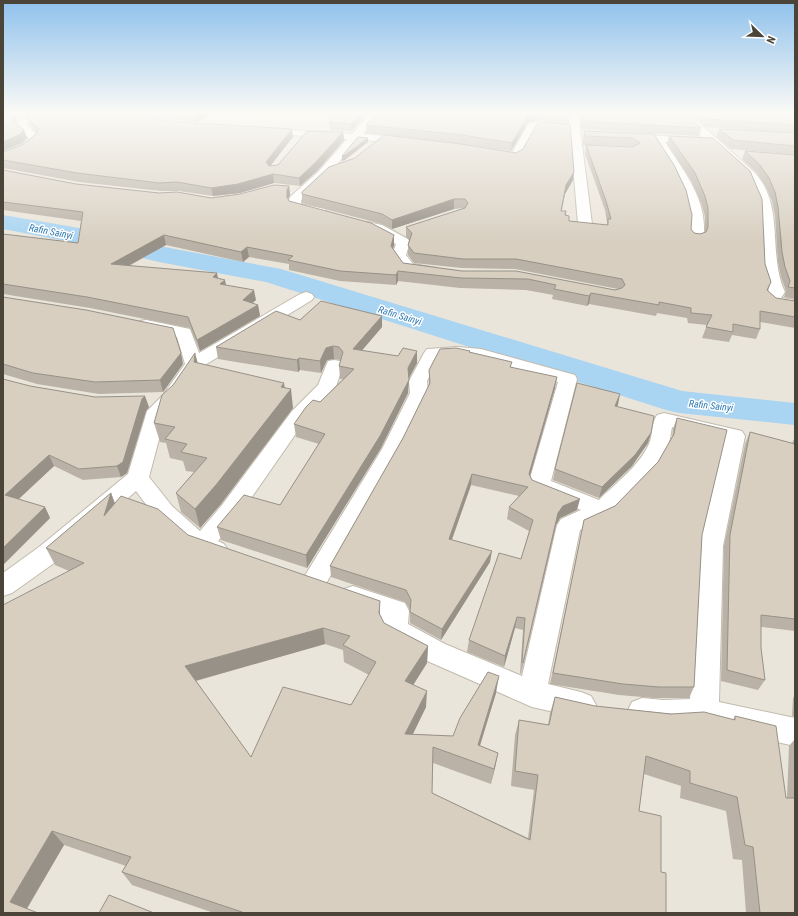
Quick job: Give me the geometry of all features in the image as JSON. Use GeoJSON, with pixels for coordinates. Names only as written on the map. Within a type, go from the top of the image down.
{"type":"FeatureCollection","features":[{"type":"Feature","properties":{"kind":"street"},"geometry":{"type":"LineString","coordinates":[[333,216],[295,206],[295,199],[325,171],[338,156]]}},
{"type":"Feature","properties":{"kind":"street"},"geometry":{"type":"LineString","coordinates":[[582,156],[585,224]]}},
{"type":"Feature","properties":{"kind":"street"},"geometry":{"type":"LineString","coordinates":[[668,156],[678,170],[688,190],[697,216],[697,238]]}},
{"type":"Feature","properties":{"kind":"street"},"geometry":{"type":"LineString","coordinates":[[730,156],[754,179],[766,207],[772,278],[777,292],[772,299],[778,304],[795,305]]}},
{"type":"Feature","properties":{"kind":"street"},"geometry":{"type":"LineString","coordinates":[[325,171],[344,166]]}},
{"type":"Feature","properties":{"kind":"street"},"geometry":{"type":"LineString","coordinates":[[285,189],[304,192]]}},
{"type":"Feature","properties":{"kind":"street"},"geometry":{"type":"LineString","coordinates":[[353,222],[378,228],[393,235],[403,242],[399,255],[408,268],[446,273]]}},
{"type":"Feature","properties":{"kind":"street"},"geometry":{"type":"LineString","coordinates":[[393,235],[406,231]]}},
{"type":"Feature","properties":{"kind":"street"},"geometry":{"type":"LineString","coordinates":[[3,586],[48,554],[138,478],[157,411],[170,399],[194,364],[306,297]]}},
{"type":"Feature","properties":{"kind":"street"},"geometry":{"type":"LineString","coordinates":[[127,322],[184,333],[194,364]]}},
{"type":"Feature","properties":{"kind":"street"},"geometry":{"type":"LineString","coordinates":[[603,510],[539,485],[568,379],[481,354],[458,352],[433,353],[418,381],[418,393],[392,449],[302,578],[396,611],[394,630],[435,652],[532,694],[589,707],[663,714],[704,712],[795,732]]}},
{"type":"Feature","properties":{"kind":"street"},"geometry":{"type":"LineString","coordinates":[[201,545],[230,511],[299,415],[327,387],[334,365]]}},
{"type":"Feature","properties":{"kind":"street"},"geometry":{"type":"LineString","coordinates":[[146,399],[170,399]]}},
{"type":"Feature","properties":{"kind":"street"},"geometry":{"type":"LineString","coordinates":[[532,694],[569,525],[603,510],[645,467],[659,444],[664,419],[735,436],[711,546],[704,712]]}},
{"type":"Feature","properties":{"kind":"street"},"geometry":{"type":"LineString","coordinates":[[138,478],[164,512],[201,545],[238,557]]}},
{"type":"Feature","properties":{"kind":"shaded area"},"geometry":{"type":"Polygon","coordinates":[[[3,156],[795,156],[795,913],[3,913],[3,156]]]}},
{"type":"Feature","properties":{"kind":"building"},"geometry":{"type":"Polygon","coordinates":[[[3,156],[271,156],[266,162],[269,166],[278,165],[286,156],[322,156],[299,178],[273,174],[238,184],[211,188],[177,182],[159,183],[77,173],[3,160],[3,156]]]}},
{"type":"Feature","properties":{"kind":"building"},"geometry":{"type":"Polygon","coordinates":[[[358,156],[573,156],[574,172],[566,185],[561,211],[566,211],[565,215],[569,216],[569,221],[608,225],[608,219],[611,219],[590,156],[668,156],[686,190],[692,215],[691,229],[694,233],[700,234],[706,232],[708,227],[708,208],[705,196],[695,173],[683,156],[733,156],[750,171],[762,199],[765,264],[771,282],[767,290],[776,298],[795,301],[795,317],[760,311],[760,329],[733,324],[733,332],[706,327],[712,315],[691,313],[691,308],[659,302],[659,305],[591,293],[589,296],[554,289],[556,285],[528,279],[461,278],[398,271],[396,275],[340,271],[288,260],[293,256],[247,247],[241,252],[164,235],[111,264],[217,273],[213,277],[225,280],[220,284],[254,290],[243,300],[258,305],[197,340],[188,317],[87,297],[3,284],[3,234],[78,243],[83,212],[3,202],[3,170],[76,184],[159,193],[177,192],[211,198],[240,194],[274,185],[289,186],[287,190],[287,197],[289,201],[371,223],[394,235],[391,246],[403,263],[462,271],[516,271],[615,290],[622,288],[625,285],[622,279],[516,259],[463,259],[414,253],[408,245],[412,233],[406,227],[465,208],[468,203],[465,199],[454,199],[392,220],[382,214],[302,194],[302,192],[329,167],[358,156]]]}},
{"type":"Feature","properties":{"kind":"building"},"geometry":{"type":"Polygon","coordinates":[[[750,156],[795,156],[795,288],[788,287],[790,281],[782,252],[778,207],[775,192],[769,178],[760,165],[750,156]]]}},
{"type":"Feature","properties":{"kind":"building"},"geometry":{"type":"Polygon","coordinates":[[[3,297],[86,310],[173,328],[181,353],[160,380],[95,382],[33,373],[3,364],[3,297]]]}},
{"type":"Feature","properties":{"kind":"building"},"geometry":{"type":"Polygon","coordinates":[[[321,301],[382,316],[353,349],[398,356],[403,348],[417,351],[408,368],[409,380],[380,436],[306,555],[217,527],[244,495],[280,505],[325,434],[294,424],[313,400],[320,402],[354,369],[339,366],[343,352],[339,347],[333,346],[326,348],[320,361],[299,358],[297,360],[216,347],[276,311],[300,320],[321,301]]]}},
{"type":"Feature","properties":{"kind":"building"},"geometry":{"type":"Polygon","coordinates":[[[456,348],[512,362],[510,367],[557,377],[529,474],[532,480],[580,499],[563,506],[558,513],[523,663],[525,618],[517,617],[505,656],[469,640],[499,553],[521,559],[533,520],[509,507],[528,487],[472,474],[449,539],[492,551],[442,629],[410,612],[411,600],[406,590],[330,566],[403,438],[430,383],[429,370],[440,349],[456,348]]]}},
{"type":"Feature","properties":{"kind":"building"},"geometry":{"type":"Polygon","coordinates":[[[195,353],[194,362],[284,383],[281,387],[291,389],[216,485],[195,509],[176,493],[207,458],[181,452],[187,444],[165,439],[175,427],[154,423],[162,395],[173,385],[195,353]]]}},
{"type":"Feature","properties":{"kind":"building"},"geometry":{"type":"Polygon","coordinates":[[[3,379],[30,386],[95,397],[145,396],[142,399],[123,462],[117,466],[79,469],[49,455],[5,495],[45,507],[3,548],[3,379]]]}},
{"type":"Feature","properties":{"kind":"building"},"geometry":{"type":"Polygon","coordinates":[[[577,383],[620,394],[615,406],[654,416],[651,433],[635,455],[602,487],[555,469],[577,383]]]}},
{"type":"Feature","properties":{"kind":"building"},"geometry":{"type":"Polygon","coordinates":[[[677,418],[727,430],[702,535],[694,687],[659,687],[623,684],[553,673],[584,520],[615,506],[658,462],[674,434],[677,418]]]}},
{"type":"Feature","properties":{"kind":"building"},"geometry":{"type":"Polygon","coordinates":[[[750,432],[795,444],[795,619],[761,615],[761,648],[765,680],[727,670],[730,535],[750,432]]]}},
{"type":"Feature","properties":{"kind":"building"},"geometry":{"type":"Polygon","coordinates":[[[111,493],[104,516],[121,496],[158,509],[188,535],[380,601],[379,613],[384,623],[428,646],[405,681],[427,691],[405,734],[453,736],[460,718],[488,672],[499,676],[478,745],[498,753],[494,769],[433,747],[432,793],[530,840],[538,775],[515,771],[519,720],[549,725],[555,697],[595,706],[671,714],[704,712],[735,720],[735,716],[776,726],[786,798],[795,798],[795,913],[760,913],[753,847],[745,845],[737,797],[690,783],[690,771],[646,756],[639,811],[661,816],[661,872],[666,873],[666,913],[245,913],[122,872],[131,857],[52,831],[10,902],[38,913],[3,913],[3,605],[84,563],[46,548],[111,493]],[[323,628],[185,666],[251,757],[283,687],[351,705],[376,662],[343,645],[350,636],[323,628]]]}},
{"type":"Feature","properties":{"kind":"building"},"geometry":{"type":"Polygon","coordinates":[[[109,895],[154,913],[99,913],[109,895]]]}},
{"type":"Feature","properties":{"kind":"waterway","name":"Rafin Sainyi"},"geometry":{"type":"LineString","coordinates":[[3,222],[97,239],[159,254],[271,275],[679,402],[795,414]]}}]}
